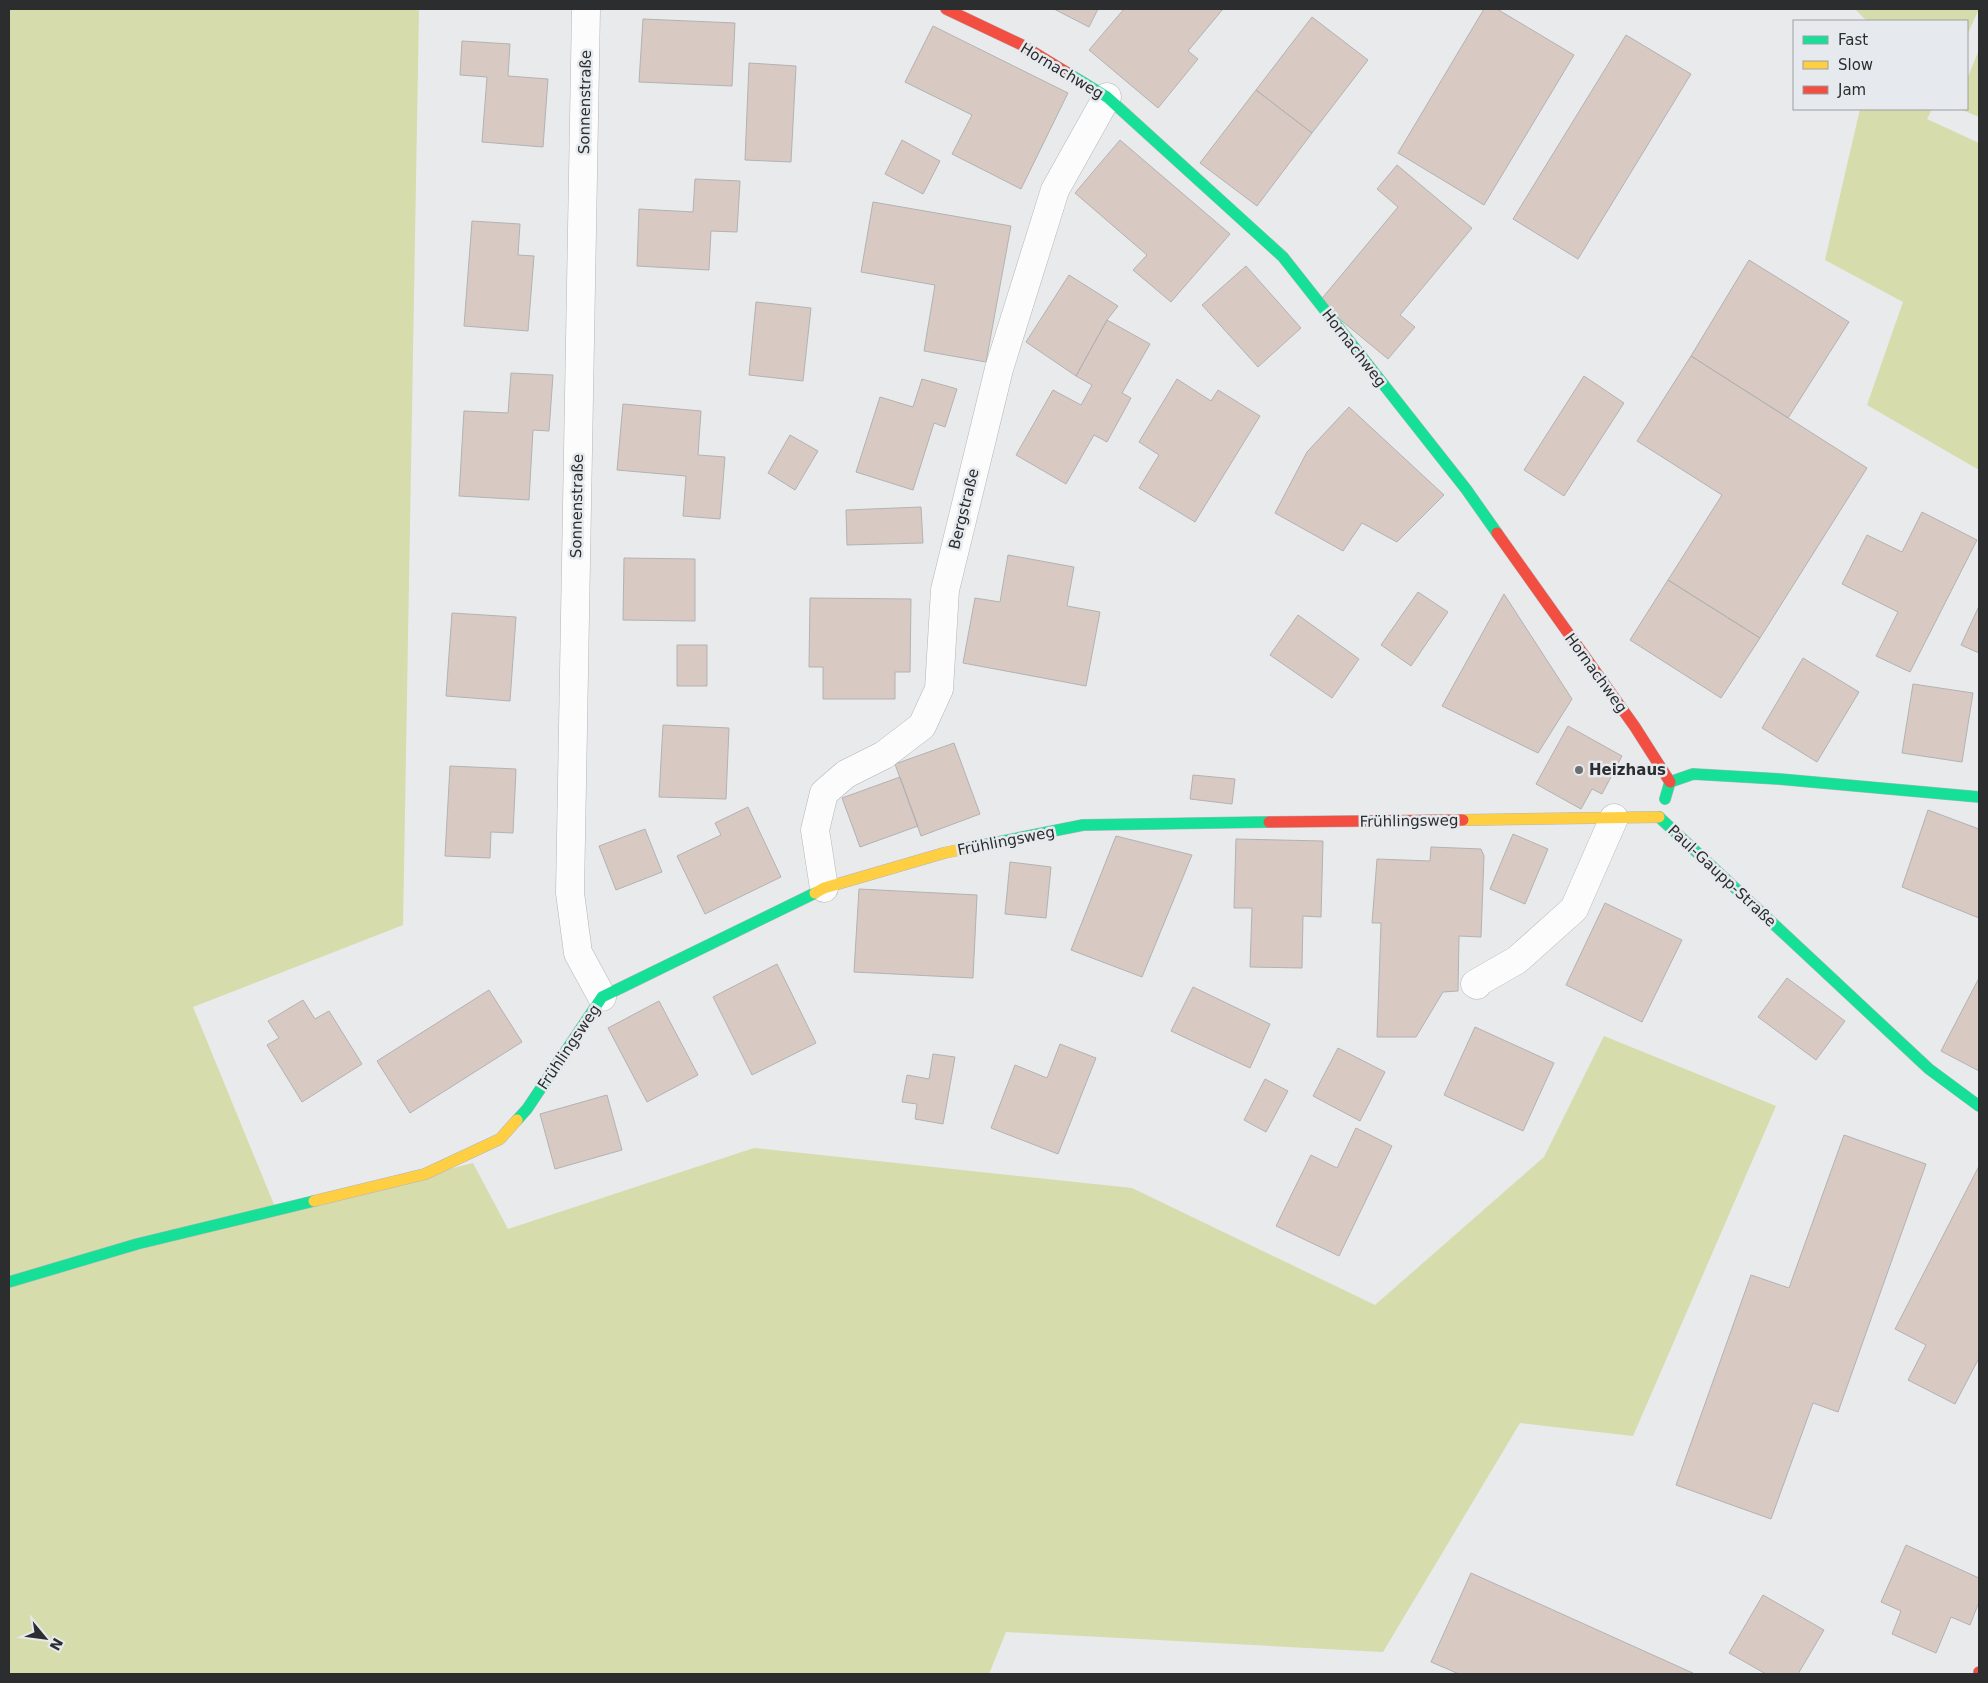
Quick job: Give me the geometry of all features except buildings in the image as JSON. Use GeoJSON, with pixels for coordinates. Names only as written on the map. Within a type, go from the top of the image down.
{"type":"FeatureCollection","features":[{"type":"Feature","properties":{"kind":"street","name":"Sonnenstraße"},"geometry":{"type":"LineString","coordinates":[[586,9],[570,893],[578,953],[602,997]]}},
{"type":"Feature","properties":{"kind":"street","name":"Hornachweg"},"geometry":{"type":"LineString","coordinates":[[946,9],[1022,46],[1106,97],[1283,258],[1466,489],[1635,726],[1670,782]]}},
{"type":"Feature","properties":{"kind":"street","name":"Bergstraße"},"geometry":{"type":"LineString","coordinates":[[824,888],[815,830],[824,793],[846,774],[884,755],[922,726],[939,689],[945,590],[999,369],[1055,190],[1106,97]]}},
{"type":"Feature","properties":{"kind":"street"},"geometry":{"type":"LineString","coordinates":[[1670,782],[1693,774],[1789,780],[1979,797]]}},
{"type":"Feature","properties":{"kind":"street","name":"Paul-Gaupp-Straße"},"geometry":{"type":"LineString","coordinates":[[1670,782],[1659,817],[1929,1069],[1979,1106]]}},
{"type":"Feature","properties":{"kind":"street","name":"Frühlingsweg"},"geometry":{"type":"LineString","coordinates":[[9,1282],[137,1244],[425,1174],[500,1139],[527,1109],[602,997],[824,888],[944,853],[1083,825],[1659,817]]}},
{"type":"Feature","properties":{"kind":"street"},"geometry":{"type":"LineString","coordinates":[[1477,985],[1475,984],[1517,960],[1574,909],[1614,818]]}},
{"type":"Feature","properties":{"kind":"green space"},"geometry":{"type":"Polygon","coordinates":[[[9,9],[419,9],[403,925],[193,1007],[277,1212],[473,1163],[508,1229],[754,1148],[1132,1188],[1375,1305],[1544,1157],[1604,1036],[1776,1106],[1633,1436],[1520,1423],[1383,1652],[1006,1632],[989,1674],[9,1674],[9,9]]]}},
{"type":"Feature","properties":{"kind":"green space"},"geometry":{"type":"Polygon","coordinates":[[[1855,9],[1979,9],[1968,33],[1968,20],[1866,20],[1855,9]]]}},
{"type":"Feature","properties":{"kind":"green space"},"geometry":{"type":"Polygon","coordinates":[[[1979,50],[1979,117],[1962,110],[1968,110],[1968,77],[1979,50]]]}},
{"type":"Feature","properties":{"kind":"green space"},"geometry":{"type":"Polygon","coordinates":[[[1860,110],[1932,110],[1927,119],[1979,143],[1979,470],[1867,405],[1903,302],[1825,260],[1860,110]]]}},
{"type":"Feature","properties":{"kind":"traffic: fast"},"geometry":{"type":"LineString","coordinates":[[1066,72],[1107,97],[1283,257],[1466,489],[1497,533]]}},
{"type":"Feature","properties":{"kind":"traffic: fast"},"geometry":{"type":"LineString","coordinates":[[1665,799],[1670,782],[1693,774],[1779,779],[1979,797]]}},
{"type":"Feature","properties":{"kind":"traffic: fast"},"geometry":{"type":"LineString","coordinates":[[1659,817],[1929,1069],[1979,1106]]}},
{"type":"Feature","properties":{"kind":"traffic: fast"},"geometry":{"type":"LineString","coordinates":[[968,848],[1083,825],[1269,822]]}},
{"type":"Feature","properties":{"kind":"traffic: fast"},"geometry":{"type":"LineString","coordinates":[[517,1120],[527,1109],[602,997],[815,893]]}},
{"type":"Feature","properties":{"kind":"traffic: fast"},"geometry":{"type":"LineString","coordinates":[[9,1282],[137,1244],[314,1201]]}},
{"type":"Feature","properties":{"kind":"traffic: slow"},"geometry":{"type":"LineString","coordinates":[[1463,820],[1659,817]]}},
{"type":"Feature","properties":{"kind":"traffic: slow"},"geometry":{"type":"LineString","coordinates":[[815,893],[824,888],[944,853],[968,848]]}},
{"type":"Feature","properties":{"kind":"traffic: slow"},"geometry":{"type":"LineString","coordinates":[[314,1201],[425,1174],[500,1139],[517,1120]]}},
{"type":"Feature","properties":{"kind":"traffic: jam"},"geometry":{"type":"LineString","coordinates":[[946,9],[1022,45],[1066,72]]}},
{"type":"Feature","properties":{"kind":"traffic: jam"},"geometry":{"type":"LineString","coordinates":[[1497,533],[1635,727],[1670,782]]}},
{"type":"Feature","properties":{"kind":"traffic: jam"},"geometry":{"type":"LineString","coordinates":[[1269,822],[1463,820]]}},
{"type":"Feature","properties":{"kind":"place","name":"Heizhaus"},"geometry":{"type":"Point","coordinates":[1579,770]}}]}
